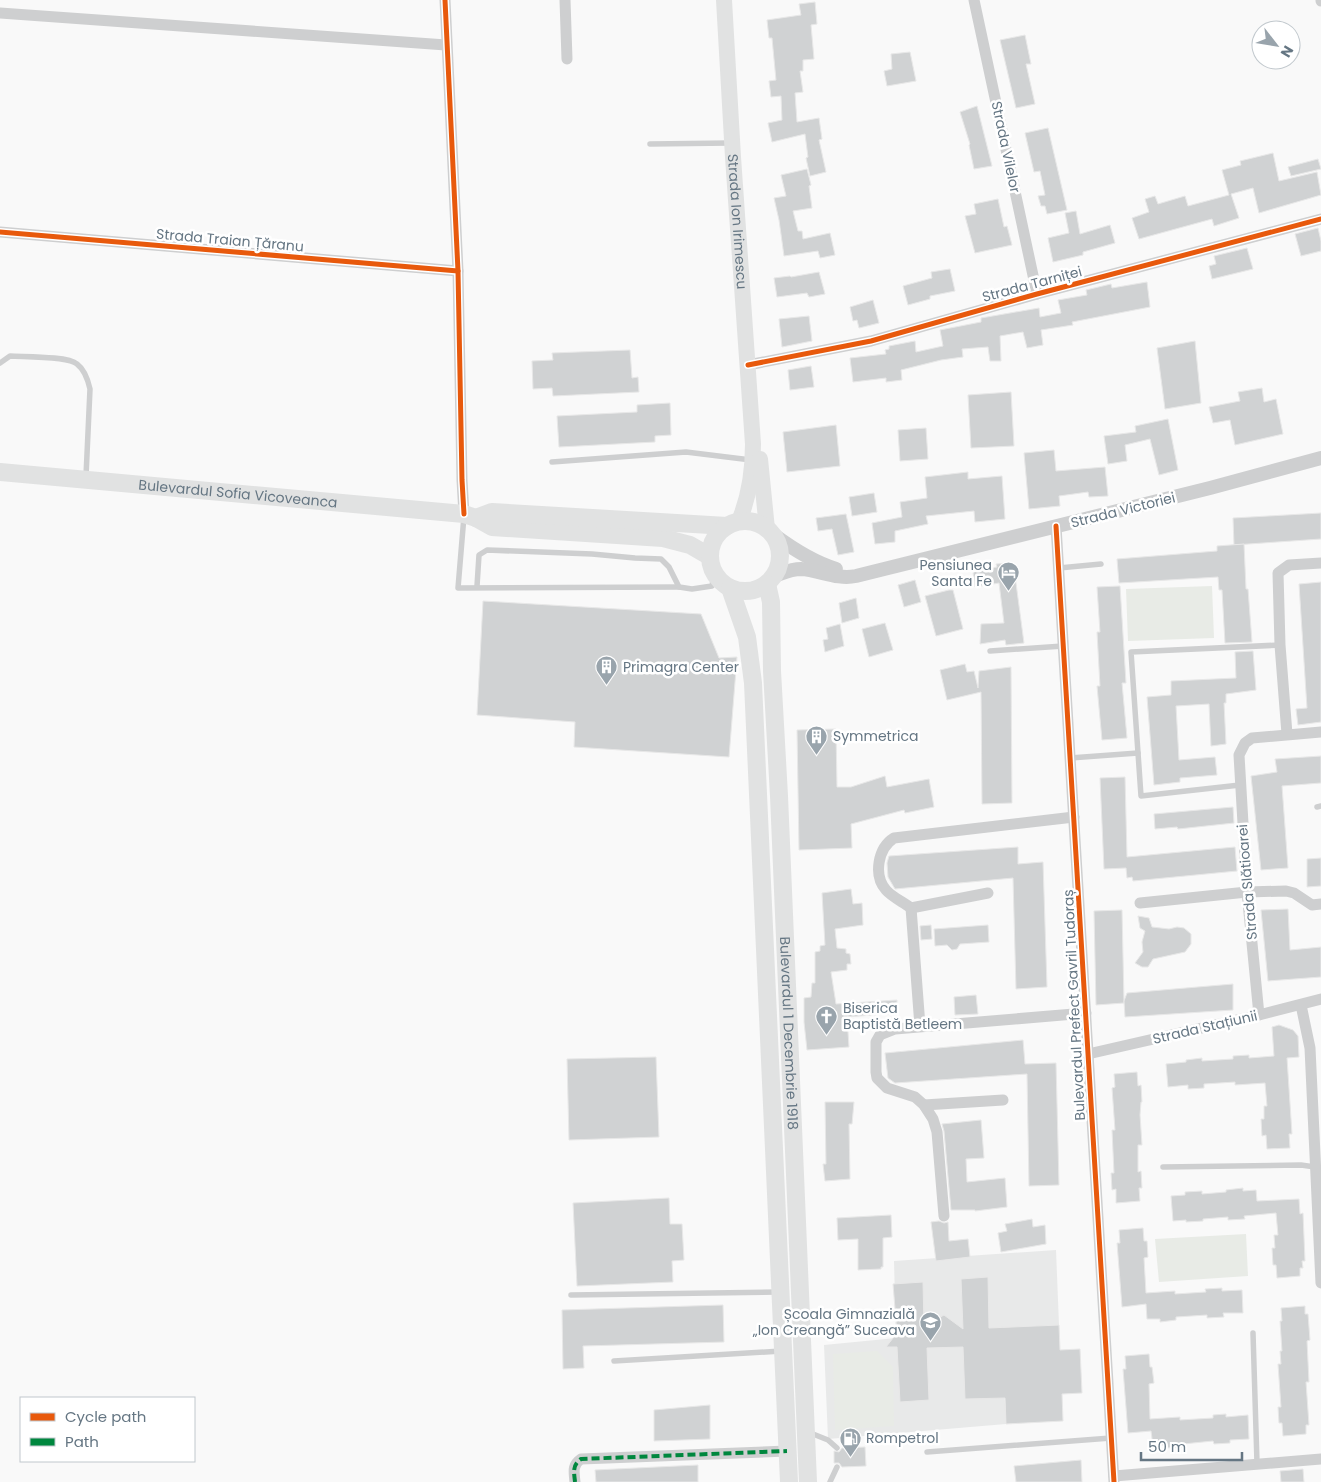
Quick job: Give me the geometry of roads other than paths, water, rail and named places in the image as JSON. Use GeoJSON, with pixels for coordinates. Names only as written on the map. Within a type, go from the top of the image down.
{"type":"FeatureCollection","features":[{"type":"Feature","properties":{"kind":"main road","name":"Strada Ion Irimescu"},"geometry":{"type":"LineString","coordinates":[[724,0],[748,365],[756,455],[770,532]]}},
{"type":"Feature","properties":{"kind":"main road","name":"Strada Ion Irimescu"},"geometry":{"type":"LineString","coordinates":[[733,524],[744,509],[756,455]]}},
{"type":"Feature","properties":{"kind":"main road","name":"Bulevardul Sofia Vicoveanca"},"geometry":{"type":"LineString","coordinates":[[0,472],[470,516],[492,512],[733,524]]}},
{"type":"Feature","properties":{"kind":"main road","name":"Bulevardul Sofia Vicoveanca"},"geometry":{"type":"LineString","coordinates":[[470,516],[492,527],[663,538],[690,545],[709,556]]}},
{"type":"Feature","properties":{"kind":"main road"},"geometry":{"type":"LineString","coordinates":[[749,521],[758,523],[770,532],[779,546],[780,556],[779,567],[771,580],[749,592],[739,591],[721,583],[714,574],[709,556],[712,544],[718,534],[733,524],[749,521]]}},
{"type":"Feature","properties":{"kind":"main road","name":"Bulevardul 1 Decembrie 1918"},"geometry":{"type":"LineString","coordinates":[[771,580],[772,672],[808,1482]]}},
{"type":"Feature","properties":{"kind":"main road","name":"Bulevardul 1 Decembrie 1918"},"geometry":{"type":"LineString","coordinates":[[730,588],[748,637],[753,683],[788,1482]]}},
{"type":"Feature","properties":{"kind":"street"},"geometry":{"type":"LineString","coordinates":[[445,0],[458,271],[462,480],[470,516]]}},
{"type":"Feature","properties":{"kind":"street"},"geometry":{"type":"LineString","coordinates":[[564,0],[566,59]]}},
{"type":"Feature","properties":{"kind":"street","name":"Strada Vilelor"},"geometry":{"type":"LineString","coordinates":[[974,0],[1038,294]]}},
{"type":"Feature","properties":{"kind":"street"},"geometry":{"type":"LineString","coordinates":[[0,12],[446,45]]}},
{"type":"Feature","properties":{"kind":"street","name":"Strada Tarniței"},"geometry":{"type":"LineString","coordinates":[[748,365],[871,340],[1321,219]]}},
{"type":"Feature","properties":{"kind":"street","name":"Strada Traian Țăranu"},"geometry":{"type":"LineString","coordinates":[[0,232],[458,271]]}},
{"type":"Feature","properties":{"kind":"street","name":"Strada Victoriei"},"geometry":{"type":"LineString","coordinates":[[771,580],[790,570],[849,577],[1321,458]]}},
{"type":"Feature","properties":{"kind":"street","name":"Bulevardul Prefect Gavril Tudoraș"},"geometry":{"type":"LineString","coordinates":[[1056,526],[1114,1479]]}},
{"type":"Feature","properties":{"kind":"street","name":"Strada Victoriei"},"geometry":{"type":"LineString","coordinates":[[770,532],[821,564],[844,571],[866,573]]}},
{"type":"Feature","properties":{"kind":"street"},"geometry":{"type":"LineString","coordinates":[[1321,563],[1289,565],[1278,573],[1280,645],[1287,734],[1321,732]]}},
{"type":"Feature","properties":{"kind":"street","name":"Strada Slătioarei"},"geometry":{"type":"LineString","coordinates":[[1259,1015],[1247,892],[1238,762],[1241,748],[1252,738],[1287,734]]}},
{"type":"Feature","properties":{"kind":"street"},"geometry":{"type":"LineString","coordinates":[[988,894],[911,908],[887,891],[880,882],[879,858],[887,842],[894,838],[1074,817]]}},
{"type":"Feature","properties":{"kind":"street"},"geometry":{"type":"LineString","coordinates":[[1140,903],[1247,892],[1286,891],[1300,896],[1312,905],[1321,904]]}},
{"type":"Feature","properties":{"kind":"street"},"geometry":{"type":"LineString","coordinates":[[911,908],[920,1026]]}},
{"type":"Feature","properties":{"kind":"street","name":"Strada Stațiunii"},"geometry":{"type":"LineString","coordinates":[[1088,1054],[1321,999]]}},
{"type":"Feature","properties":{"kind":"street"},"geometry":{"type":"LineString","coordinates":[[1301,1004],[1310,1048],[1315,1167],[1319,1186],[1321,1284]]}},
{"type":"Feature","properties":{"kind":"street","name":"Bulevardul Prefect Gavril Tudoraș"},"geometry":{"type":"LineString","coordinates":[[924,1105],[916,1097],[887,1088],[877,1078],[876,1042],[880,1035],[894,1029],[920,1026],[1086,1014]]}},
{"type":"Feature","properties":{"kind":"street"},"geometry":{"type":"LineString","coordinates":[[924,1105],[1003,1100]]}},
{"type":"Feature","properties":{"kind":"street"},"geometry":{"type":"LineString","coordinates":[[924,1105],[933,1118],[937,1132],[944,1216]]}},
{"type":"Feature","properties":{"kind":"street"},"geometry":{"type":"LineString","coordinates":[[575,1482],[574,1468],[576,1462],[581,1459],[787,1451]]}},
{"type":"Feature","properties":{"kind":"street"},"geometry":{"type":"LineString","coordinates":[[1114,1479],[1257,1463],[1321,1459]]}},
{"type":"Feature","properties":{"kind":"lane"},"geometry":{"type":"LineString","coordinates":[[650,144],[732,143]]}},
{"type":"Feature","properties":{"kind":"lane"},"geometry":{"type":"LineString","coordinates":[[0,363],[10,356],[68,360],[77,364],[87,376],[90,389],[86,479]]}},
{"type":"Feature","properties":{"kind":"lane"},"geometry":{"type":"LineString","coordinates":[[552,462],[686,452],[756,455]]}},
{"type":"Feature","properties":{"kind":"lane"},"geometry":{"type":"LineString","coordinates":[[470,516],[458,588],[477,586],[692,589],[712,586],[714,574]]}},
{"type":"Feature","properties":{"kind":"lane"},"geometry":{"type":"LineString","coordinates":[[477,586],[479,555],[487,550],[661,559],[668,567],[679,588]]}},
{"type":"Feature","properties":{"kind":"lane"},"geometry":{"type":"LineString","coordinates":[[1058,568],[1101,564]]}},
{"type":"Feature","properties":{"kind":"lane"},"geometry":{"type":"LineString","coordinates":[[1240,784],[1141,796],[1131,652],[1280,645]]}},
{"type":"Feature","properties":{"kind":"lane"},"geometry":{"type":"LineString","coordinates":[[990,651],[1063,646]]}},
{"type":"Feature","properties":{"kind":"lane"},"geometry":{"type":"LineString","coordinates":[[1070,758],[1138,753]]}},
{"type":"Feature","properties":{"kind":"lane"},"geometry":{"type":"LineString","coordinates":[[1163,1167],[1302,1165],[1315,1167]]}},
{"type":"Feature","properties":{"kind":"lane"},"geometry":{"type":"LineString","coordinates":[[571,1295],[781,1292]]}},
{"type":"Feature","properties":{"kind":"lane"},"geometry":{"type":"LineString","coordinates":[[1253,1334],[1257,1463]]}},
{"type":"Feature","properties":{"kind":"lane"},"geometry":{"type":"LineString","coordinates":[[614,1361],[783,1351]]}},
{"type":"Feature","properties":{"kind":"lane"},"geometry":{"type":"LineString","coordinates":[[806,1431],[828,1440],[837,1448]]}},
{"type":"Feature","properties":{"kind":"lane"},"geometry":{"type":"LineString","coordinates":[[927,1452],[1111,1438]]}},
{"type":"Feature","properties":{"kind":"lane"},"geometry":{"type":"LineString","coordinates":[[830,1482],[837,1467]]}},
{"type":"Feature","properties":{"kind":"place","name":"Pensiunea Santa Fe"},"geometry":{"type":"Point","coordinates":[1008,592]}},
{"type":"Feature","properties":{"kind":"place","name":"Primagra Center"},"geometry":{"type":"Point","coordinates":[607,686]}},
{"type":"Feature","properties":{"kind":"place","name":"Symmetrica"},"geometry":{"type":"Point","coordinates":[817,755]}},
{"type":"Feature","properties":{"kind":"place","name":"Biserica Baptistă Betleem"},"geometry":{"type":"Point","coordinates":[827,1035]}},
{"type":"Feature","properties":{"kind":"place","name":"Școala Gimnazială „Ion Creangă” Suceava"},"geometry":{"type":"Point","coordinates":[931,1341]}},
{"type":"Feature","properties":{"kind":"place","name":"Rompetrol"},"geometry":{"type":"Point","coordinates":[850,1457]}}]}
